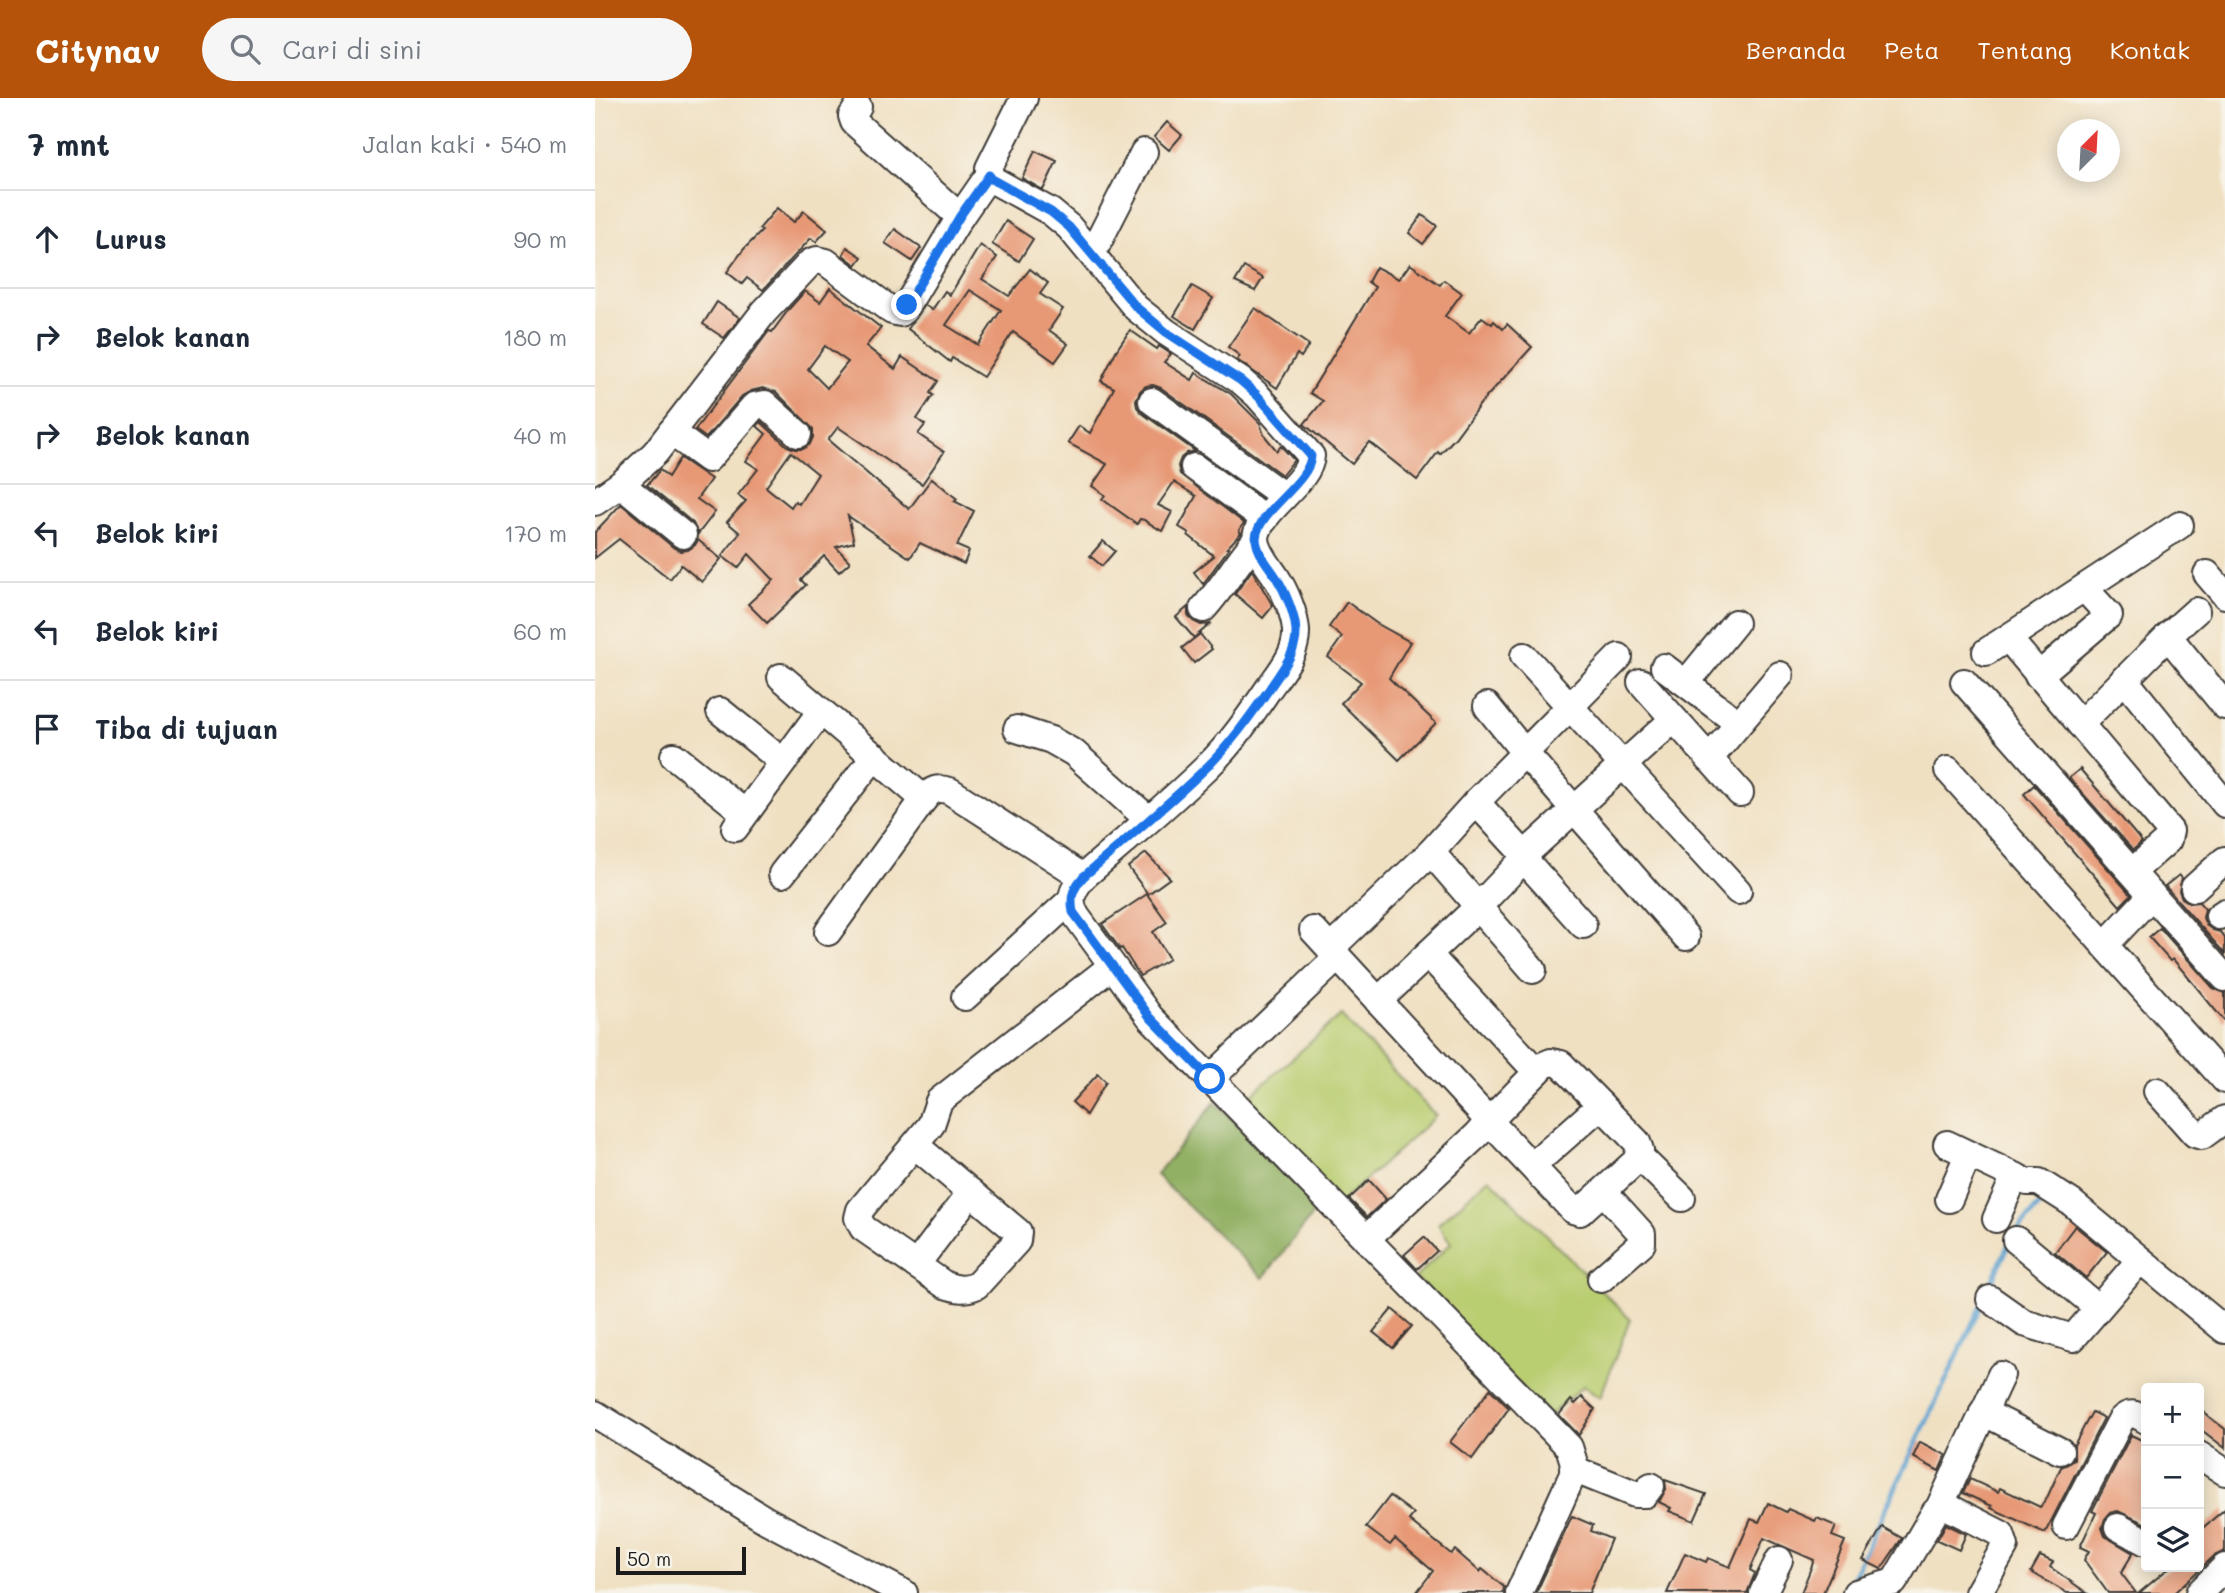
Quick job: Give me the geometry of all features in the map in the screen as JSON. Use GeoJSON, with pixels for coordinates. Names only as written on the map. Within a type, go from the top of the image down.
{"type":"FeatureCollection","features":[{"type":"Feature","properties":{"kind":"street"},"geometry":{"type":"LineString","coordinates":[[595,502],[621,484],[655,453],[764,312],[811,262],[826,262],[892,311],[900,313],[960,216],[989,175],[989,168],[1024,98]]}},
{"type":"Feature","properties":{"kind":"street"},"geometry":{"type":"LineString","coordinates":[[857,107],[852,116],[854,122],[960,216]]}},
{"type":"Feature","properties":{"kind":"street"},"geometry":{"type":"LineString","coordinates":[[1093,253],[1144,152]]}},
{"type":"Feature","properties":{"kind":"street"},"geometry":{"type":"LineString","coordinates":[[989,175],[993,180],[1051,212],[1069,227],[1142,313],[1203,358],[1241,381],[1309,452],[1311,463],[1307,470],[1284,496],[1224,586],[1203,609]]}},
{"type":"Feature","properties":{"kind":"street"},"geometry":{"type":"LineString","coordinates":[[1152,401],[1284,496]]}},
{"type":"Feature","properties":{"kind":"street"},"geometry":{"type":"LineString","coordinates":[[671,432],[708,459],[754,406],[760,403],[765,404],[798,435]]}},
{"type":"Feature","properties":{"kind":"street"},"geometry":{"type":"LineString","coordinates":[[965,997],[1149,819],[1207,767],[1240,730],[1287,664],[1295,645],[1294,619],[1278,579],[1261,553],[1261,529],[1194,467]]}},
{"type":"Feature","properties":{"kind":"street"},"geometry":{"type":"LineString","coordinates":[[621,484],[683,535]]}},
{"type":"Feature","properties":{"kind":"street"},"geometry":{"type":"LineString","coordinates":[[2132,872],[2168,840],[2170,831],[2038,676],[1997,645],[2180,525]]}},
{"type":"Feature","properties":{"kind":"street"},"geometry":{"type":"LineString","coordinates":[[2207,574],[2225,595]]}},
{"type":"Feature","properties":{"kind":"street"},"geometry":{"type":"LineString","coordinates":[[2038,676],[2109,615],[2084,588]]}},
{"type":"Feature","properties":{"kind":"street"},"geometry":{"type":"LineString","coordinates":[[2080,724],[2196,611]]}},
{"type":"Feature","properties":{"kind":"street"},"geometry":{"type":"LineString","coordinates":[[1686,683],[1735,623]]}},
{"type":"Feature","properties":{"kind":"street"},"geometry":{"type":"LineString","coordinates":[[2168,636],[2225,706]]}},
{"type":"Feature","properties":{"kind":"street"},"geometry":{"type":"LineString","coordinates":[[1524,656],[1738,891]]}},
{"type":"Feature","properties":{"kind":"street"},"geometry":{"type":"LineString","coordinates":[[1210,1079],[1327,946],[1431,852],[1524,752],[1619,657]]}},
{"type":"Feature","properties":{"kind":"street"},"geometry":{"type":"LineString","coordinates":[[1664,667],[1738,723]]}},
{"type":"Feature","properties":{"kind":"street"},"geometry":{"type":"LineString","coordinates":[[1709,759],[1780,675]]}},
{"type":"Feature","properties":{"kind":"street"},"geometry":{"type":"LineString","coordinates":[[781,677],[923,799]]}},
{"type":"Feature","properties":{"kind":"street"},"geometry":{"type":"LineString","coordinates":[[2124,679],[2225,804]]}},
{"type":"Feature","properties":{"kind":"street"},"geometry":{"type":"LineString","coordinates":[[1641,682],[1740,793]]}},
{"type":"Feature","properties":{"kind":"street"},"geometry":{"type":"LineString","coordinates":[[1964,682],[2225,978]]}},
{"type":"Feature","properties":{"kind":"street"},"geometry":{"type":"LineString","coordinates":[[1487,706],[1686,937]]}},
{"type":"Feature","properties":{"kind":"street"},"geometry":{"type":"LineString","coordinates":[[720,711],[783,762]]}},
{"type":"Feature","properties":{"kind":"street"},"geometry":{"type":"LineString","coordinates":[[674,756],[740,820],[821,711]]}},
{"type":"Feature","properties":{"kind":"street"},"geometry":{"type":"LineString","coordinates":[[1378,1001],[1478,907],[1523,857],[1573,809],[1674,720]]}},
{"type":"Feature","properties":{"kind":"street"},"geometry":{"type":"LineString","coordinates":[[1017,729],[1051,740],[1073,753],[1149,819]]}},
{"type":"Feature","properties":{"kind":"street"},"geometry":{"type":"LineString","coordinates":[[782,874],[875,756]]}},
{"type":"Feature","properties":{"kind":"street"},"geometry":{"type":"LineString","coordinates":[[1948,770],[2225,1080]]}},
{"type":"Feature","properties":{"kind":"street"},"geometry":{"type":"LineString","coordinates":[[828,932],[923,799],[930,791],[939,788],[950,791],[1077,889]]}},
{"type":"Feature","properties":{"kind":"street"},"geometry":{"type":"LineString","coordinates":[[1476,802],[1583,925]]}},
{"type":"Feature","properties":{"kind":"street"},"geometry":{"type":"LineString","coordinates":[[1431,852],[1533,970]]}},
{"type":"Feature","properties":{"kind":"street"},"geometry":{"type":"LineString","coordinates":[[2194,888],[2225,860]]}},
{"type":"Feature","properties":{"kind":"street"},"geometry":{"type":"LineString","coordinates":[[1077,889],[1073,912],[1150,1017],[1569,1447],[1573,1469],[1519,1593]]}},
{"type":"Feature","properties":{"kind":"street"},"geometry":{"type":"LineString","coordinates":[[2105,945],[2152,895]]}},
{"type":"Feature","properties":{"kind":"street"},"geometry":{"type":"LineString","coordinates":[[1327,946],[1489,1121],[1573,1210],[1580,1212],[1604,1192],[1639,1156],[1640,1150],[1637,1142],[1561,1064],[1551,1062],[1537,1072],[1489,1121],[1478,1135],[1366,1239]]}},
{"type":"Feature","properties":{"kind":"street"},"geometry":{"type":"LineString","coordinates":[[1428,954],[1537,1072]]}},
{"type":"Feature","properties":{"kind":"street"},"geometry":{"type":"LineString","coordinates":[[915,1144],[1018,1232],[1017,1241],[977,1285],[969,1289],[945,1285],[863,1228],[858,1218],[860,1210],[935,1118],[935,1109],[940,1101],[1112,967]]}},
{"type":"Feature","properties":{"kind":"street"},"geometry":{"type":"LineString","coordinates":[[2157,1091],[2195,1133],[2202,1136],[2225,1119]]}},
{"type":"Feature","properties":{"kind":"street"},"geometry":{"type":"LineString","coordinates":[[1532,1166],[1601,1105]]}},
{"type":"Feature","properties":{"kind":"street"},"geometry":{"type":"LineString","coordinates":[[1949,1199],[1958,1150],[2027,1182],[2039,1182],[2055,1191],[2225,1329]]}},
{"type":"Feature","properties":{"kind":"street"},"geometry":{"type":"LineString","coordinates":[[1639,1156],[1682,1198]]}},
{"type":"Feature","properties":{"kind":"street"},"geometry":{"type":"LineString","coordinates":[[1996,1219],[2015,1176]]}},
{"type":"Feature","properties":{"kind":"street"},"geometry":{"type":"LineString","coordinates":[[916,1265],[971,1192]]}},
{"type":"Feature","properties":{"kind":"street"},"geometry":{"type":"LineString","coordinates":[[1601,1279],[1642,1243],[1642,1234],[1604,1192]]}},
{"type":"Feature","properties":{"kind":"street"},"geometry":{"type":"LineString","coordinates":[[2016,1240],[2098,1308]]}},
{"type":"Feature","properties":{"kind":"street"},"geometry":{"type":"LineString","coordinates":[[1990,1299],[2024,1323],[2073,1338],[2140,1260]]}},
{"type":"Feature","properties":{"kind":"street"},"geometry":{"type":"LineString","coordinates":[[1856,1593],[1894,1582],[1939,1508],[2001,1375]]}},
{"type":"Feature","properties":{"kind":"street"},"geometry":{"type":"LineString","coordinates":[[1983,1412],[2060,1451]]}},
{"type":"Feature","properties":{"kind":"street"},"geometry":{"type":"LineString","coordinates":[[595,1413],[766,1520],[904,1593]]}},
{"type":"Feature","properties":{"kind":"street"},"geometry":{"type":"LineString","coordinates":[[2066,1526],[2121,1420],[2127,1414],[2133,1413],[2141,1417]]}},
{"type":"Feature","properties":{"kind":"street"},"geometry":{"type":"LineString","coordinates":[[2204,1458],[2225,1472]]}},
{"type":"Feature","properties":{"kind":"street"},"geometry":{"type":"LineString","coordinates":[[1573,1469],[1635,1493],[1645,1494],[1651,1486]]}},
{"type":"Feature","properties":{"kind":"street"},"geometry":{"type":"LineString","coordinates":[[1939,1508],[1944,1506],[2001,1534],[2004,1540],[2005,1546],[1978,1593]]}},
{"type":"Feature","properties":{"kind":"street"},"geometry":{"type":"LineString","coordinates":[[2118,1527],[2141,1539]]}},
{"type":"Feature","properties":{"kind":"street"},"geometry":{"type":"LineString","coordinates":[[1763,1593],[1779,1560]]}},
{"type":"Feature","properties":{"kind":"street"},"geometry":{"type":"LineString","coordinates":[[2207,1590],[2225,1567]]}},
{"type":"Feature","properties":{"kind":"green space"},"geometry":{"type":"Polygon","coordinates":[[[1341,1015],[1436,1116],[1339,1204],[1242,1103],[1341,1015]]]}},
{"type":"Feature","properties":{"kind":"green space"},"geometry":{"type":"Polygon","coordinates":[[[1215,1102],[1318,1208],[1263,1278],[1156,1175],[1215,1102]]]}},
{"type":"Feature","properties":{"kind":"green space"},"geometry":{"type":"Polygon","coordinates":[[[1489,1178],[1630,1319],[1600,1398],[1583,1386],[1549,1416],[1415,1278],[1451,1243],[1438,1224],[1489,1178]]]}},
{"type":"Feature","properties":{"kind":"building"},"geometry":{"type":"Polygon","coordinates":[[[1167,122],[1182,135],[1169,150],[1154,137],[1167,122]]]}},
{"type":"Feature","properties":{"kind":"building"},"geometry":{"type":"Polygon","coordinates":[[[1035,151],[1057,161],[1043,190],[1022,178],[1035,151]]]}},
{"type":"Feature","properties":{"kind":"building"},"geometry":{"type":"Polygon","coordinates":[[[777,208],[794,222],[804,211],[827,230],[816,242],[811,238],[763,290],[747,278],[742,284],[727,272],[762,231],[759,229],[777,208]]]}},
{"type":"Feature","properties":{"kind":"building"},"geometry":{"type":"Polygon","coordinates":[[[1422,215],[1437,226],[1423,244],[1409,233],[1422,215]]]}},
{"type":"Feature","properties":{"kind":"building"},"geometry":{"type":"Polygon","coordinates":[[[1006,221],[1033,239],[1019,261],[992,244],[1006,221]]]}},
{"type":"Feature","properties":{"kind":"building"},"geometry":{"type":"Polygon","coordinates":[[[895,229],[921,248],[912,261],[885,243],[895,229]]]}},
{"type":"Feature","properties":{"kind":"building"},"geometry":{"type":"Polygon","coordinates":[[[980,245],[997,257],[982,279],[1009,296],[1030,269],[1048,283],[1040,294],[1063,309],[1049,330],[1068,344],[1055,362],[1013,332],[983,377],[952,358],[950,362],[908,329],[925,305],[932,310],[945,291],[950,295],[980,245]],[[970,290],[946,325],[978,345],[1001,310],[970,290]]]}},
{"type":"Feature","properties":{"kind":"building"},"geometry":{"type":"Polygon","coordinates":[[[847,247],[862,257],[856,265],[843,255],[847,247]]]}},
{"type":"Feature","properties":{"kind":"building"},"geometry":{"type":"Polygon","coordinates":[[[1410,264],[1440,285],[1444,280],[1462,293],[1445,316],[1469,333],[1482,317],[1492,324],[1494,321],[1503,329],[1507,324],[1532,347],[1481,403],[1455,438],[1440,454],[1438,452],[1417,480],[1369,442],[1352,464],[1304,424],[1323,401],[1310,393],[1375,287],[1368,282],[1376,267],[1399,279],[1410,264]]]}},
{"type":"Feature","properties":{"kind":"building"},"geometry":{"type":"Polygon","coordinates":[[[1244,267],[1263,278],[1255,291],[1235,282],[1244,267]]]}},
{"type":"Feature","properties":{"kind":"building"},"geometry":{"type":"Polygon","coordinates":[[[1192,286],[1213,298],[1195,329],[1174,316],[1192,286]]]}},
{"type":"Feature","properties":{"kind":"building"},"geometry":{"type":"Polygon","coordinates":[[[830,288],[881,328],[866,346],[895,369],[902,357],[938,381],[930,393],[933,395],[917,419],[925,425],[918,434],[944,452],[922,484],[838,427],[828,440],[909,509],[932,478],[957,499],[954,501],[974,511],[957,546],[969,551],[964,564],[920,543],[910,558],[848,516],[854,542],[836,547],[850,562],[839,572],[824,556],[801,580],[806,585],[767,623],[748,604],[774,580],[749,554],[738,568],[722,556],[740,533],[727,522],[746,501],[738,495],[758,469],[746,461],[766,434],[757,426],[761,422],[787,446],[795,449],[803,449],[810,444],[813,429],[776,392],[763,388],[742,396],[706,438],[695,430],[769,331],[772,332],[805,291],[820,302],[830,288]],[[825,346],[808,369],[827,388],[848,362],[825,346]],[[791,452],[766,487],[791,507],[795,501],[799,504],[818,474],[791,452]]]}},
{"type":"Feature","properties":{"kind":"building"},"geometry":{"type":"Polygon","coordinates":[[[717,302],[740,318],[724,338],[703,324],[717,302]]]}},
{"type":"Feature","properties":{"kind":"building"},"geometry":{"type":"Polygon","coordinates":[[[1255,308],[1309,345],[1301,357],[1297,354],[1277,388],[1237,360],[1240,356],[1228,347],[1255,308]]]}},
{"type":"Feature","properties":{"kind":"building"},"geometry":{"type":"Polygon","coordinates":[[[1130,330],[1157,349],[1159,346],[1171,354],[1164,362],[1192,380],[1196,373],[1231,394],[1260,423],[1264,435],[1277,451],[1281,446],[1294,460],[1282,475],[1161,388],[1146,386],[1140,391],[1136,400],[1142,413],[1195,451],[1181,458],[1178,466],[1180,474],[1244,523],[1239,530],[1241,533],[1227,548],[1203,584],[1194,572],[1214,556],[1179,527],[1196,496],[1174,482],[1158,505],[1172,512],[1162,531],[1144,520],[1140,519],[1137,524],[1102,499],[1105,495],[1092,486],[1107,464],[1068,443],[1079,426],[1090,433],[1114,388],[1101,381],[1130,330]]]}},
{"type":"Feature","properties":{"kind":"building"},"geometry":{"type":"Polygon","coordinates":[[[680,458],[711,479],[697,499],[715,512],[698,534],[693,523],[647,485],[660,470],[668,477],[680,458]]]}},
{"type":"Feature","properties":{"kind":"building"},"geometry":{"type":"Polygon","coordinates":[[[621,504],[674,548],[688,550],[698,540],[721,559],[702,582],[681,565],[670,579],[619,539],[595,558],[595,532],[621,504]]]}},
{"type":"Feature","properties":{"kind":"building"},"geometry":{"type":"Polygon","coordinates":[[[1103,541],[1115,551],[1102,566],[1090,556],[1103,541]]]}},
{"type":"Feature","properties":{"kind":"building"},"geometry":{"type":"Polygon","coordinates":[[[1252,570],[1273,606],[1263,618],[1235,594],[1252,570]]]}},
{"type":"Feature","properties":{"kind":"building"},"geometry":{"type":"Polygon","coordinates":[[[1347,602],[1376,623],[1410,642],[1389,678],[1436,723],[1399,760],[1341,703],[1361,682],[1328,657],[1342,637],[1329,627],[1347,602]]]}},
{"type":"Feature","properties":{"kind":"building"},"geometry":{"type":"Polygon","coordinates":[[[1188,607],[1188,615],[1193,621],[1201,625],[1210,624],[1194,638],[1176,617],[1188,607]]]}},
{"type":"Feature","properties":{"kind":"building"},"geometry":{"type":"Polygon","coordinates":[[[1200,634],[1212,649],[1194,663],[1182,648],[1200,634]]]}},
{"type":"Feature","properties":{"kind":"building"},"geometry":{"type":"Polygon","coordinates":[[[2080,769],[2142,842],[2133,850],[2069,778],[2080,769]]]}},
{"type":"Feature","properties":{"kind":"building"},"geometry":{"type":"Polygon","coordinates":[[[2034,785],[2131,895],[2120,906],[2024,794],[2034,785]]]}},
{"type":"Feature","properties":{"kind":"building"},"geometry":{"type":"Polygon","coordinates":[[[1146,853],[1170,878],[1148,894],[1128,867],[1146,853]]]}},
{"type":"Feature","properties":{"kind":"building"},"geometry":{"type":"Polygon","coordinates":[[[2179,875],[2182,878],[2179,891],[2182,898],[2190,903],[2199,902],[2205,909],[2203,918],[2206,925],[2220,932],[2225,938],[2225,954],[2165,886],[2179,875]]]}},
{"type":"Feature","properties":{"kind":"building"},"geometry":{"type":"Polygon","coordinates":[[[1147,894],[1167,922],[1153,932],[1169,959],[1140,976],[1102,924],[1147,894]]]}},
{"type":"Feature","properties":{"kind":"building"},"geometry":{"type":"Polygon","coordinates":[[[2160,928],[2213,988],[2225,993],[2225,1022],[2173,959],[2170,961],[2149,937],[2160,928]]]}},
{"type":"Feature","properties":{"kind":"building"},"geometry":{"type":"Polygon","coordinates":[[[1098,1074],[1106,1082],[1086,1115],[1072,1102],[1098,1074]]]}},
{"type":"Feature","properties":{"kind":"building"},"geometry":{"type":"Polygon","coordinates":[[[1369,1180],[1386,1199],[1367,1217],[1349,1199],[1369,1180]]]}},
{"type":"Feature","properties":{"kind":"building"},"geometry":{"type":"Polygon","coordinates":[[[2075,1226],[2107,1252],[2086,1278],[2055,1252],[2075,1226]]]}},
{"type":"Feature","properties":{"kind":"building"},"geometry":{"type":"Polygon","coordinates":[[[1424,1237],[1437,1251],[1417,1269],[1404,1255],[1424,1237]]]}},
{"type":"Feature","properties":{"kind":"building"},"geometry":{"type":"Polygon","coordinates":[[[1392,1309],[1412,1326],[1393,1348],[1373,1332],[1392,1309]]]}},
{"type":"Feature","properties":{"kind":"building"},"geometry":{"type":"Polygon","coordinates":[[[1490,1389],[1509,1408],[1472,1459],[1450,1442],[1490,1389]]]}},
{"type":"Feature","properties":{"kind":"building"},"geometry":{"type":"Polygon","coordinates":[[[1582,1397],[1595,1409],[1579,1435],[1559,1415],[1571,1400],[1575,1404],[1582,1397]]]}},
{"type":"Feature","properties":{"kind":"building"},"geometry":{"type":"Polygon","coordinates":[[[2092,1412],[2104,1418],[2045,1533],[1963,1493],[1970,1479],[1998,1492],[2000,1488],[2040,1507],[2061,1467],[2074,1459],[2074,1445],[2092,1412]]]}},
{"type":"Feature","properties":{"kind":"building"},"geometry":{"type":"Polygon","coordinates":[[[2204,1413],[2225,1429],[2225,1448],[2204,1432],[2204,1413]]]}},
{"type":"Feature","properties":{"kind":"building"},"geometry":{"type":"Polygon","coordinates":[[[2131,1435],[2141,1440],[2141,1522],[2118,1511],[2110,1513],[2102,1528],[2105,1536],[2133,1553],[2121,1573],[2136,1593],[2108,1593],[2084,1560],[2089,1551],[2080,1547],[2096,1513],[2092,1511],[2131,1435]]]}},
{"type":"Feature","properties":{"kind":"building"},"geometry":{"type":"Polygon","coordinates":[[[1920,1442],[1946,1455],[1939,1471],[1913,1457],[1920,1442]]]}},
{"type":"Feature","properties":{"kind":"building"},"geometry":{"type":"Polygon","coordinates":[[[1665,1480],[1706,1494],[1694,1521],[1669,1511],[1671,1508],[1659,1502],[1666,1489],[1665,1480]]]}},
{"type":"Feature","properties":{"kind":"building"},"geometry":{"type":"Polygon","coordinates":[[[1390,1496],[1414,1514],[1409,1520],[1451,1554],[1455,1550],[1480,1572],[1482,1569],[1504,1587],[1503,1593],[1416,1593],[1433,1571],[1395,1539],[1390,1545],[1366,1527],[1390,1496]]]}},
{"type":"Feature","properties":{"kind":"building"},"geometry":{"type":"Polygon","coordinates":[[[1768,1503],[1786,1512],[1788,1509],[1815,1521],[1817,1518],[1836,1526],[1832,1536],[1845,1541],[1823,1593],[1801,1593],[1814,1560],[1764,1538],[1750,1570],[1755,1573],[1747,1593],[1667,1593],[1685,1553],[1706,1562],[1708,1558],[1730,1567],[1751,1519],[1759,1522],[1768,1503]]]}},
{"type":"Feature","properties":{"kind":"building"},"geometry":{"type":"Polygon","coordinates":[[[2225,1509],[2225,1551],[2204,1565],[2204,1527],[2225,1509]]]}},
{"type":"Feature","properties":{"kind":"building"},"geometry":{"type":"Polygon","coordinates":[[[1572,1516],[1593,1525],[1591,1531],[1611,1539],[1589,1593],[1536,1593],[1572,1516]]]}},
{"type":"Feature","properties":{"kind":"building"},"geometry":{"type":"Polygon","coordinates":[[[1946,1524],[1966,1534],[1959,1550],[1937,1540],[1946,1524]]]}},
{"type":"Feature","properties":{"kind":"building"},"geometry":{"type":"Polygon","coordinates":[[[1882,1527],[1902,1538],[1881,1569],[1863,1560],[1882,1527]]]}},
{"type":"Feature","properties":{"kind":"building"},"geometry":{"type":"Polygon","coordinates":[[[2040,1556],[2053,1562],[2050,1567],[2087,1593],[2067,1593],[2031,1572],[2040,1556]]]}},
{"type":"Feature","properties":{"kind":"building"},"geometry":{"type":"Polygon","coordinates":[[[2164,1572],[2197,1572],[2174,1593],[2139,1593],[2164,1572]]]}},
{"type":"Feature","properties":{"kind":"waterway"},"geometry":{"type":"LineString","coordinates":[[2016,1232],[2049,1195]]}},
{"type":"Feature","properties":{"kind":"waterway"},"geometry":{"type":"LineString","coordinates":[[1987,1292],[2009,1244]]}},
{"type":"Feature","properties":{"kind":"waterway"},"geometry":{"type":"LineString","coordinates":[[1849,1587],[1983,1301]]}},
{"type":"Feature","properties":{"kind":"route"},"geometry":{"type":"LineString","coordinates":[[907,305],[960,216],[989,175],[993,180],[1051,212],[1069,227],[1136,307],[1166,332],[1241,381],[1257,395],[1311,456],[1307,470],[1265,519],[1256,540],[1278,579],[1294,619],[1295,645],[1287,664],[1240,730],[1207,767],[1083,877],[1070,900],[1073,912],[1101,953],[1150,1017],[1210,1079]]}}]}
